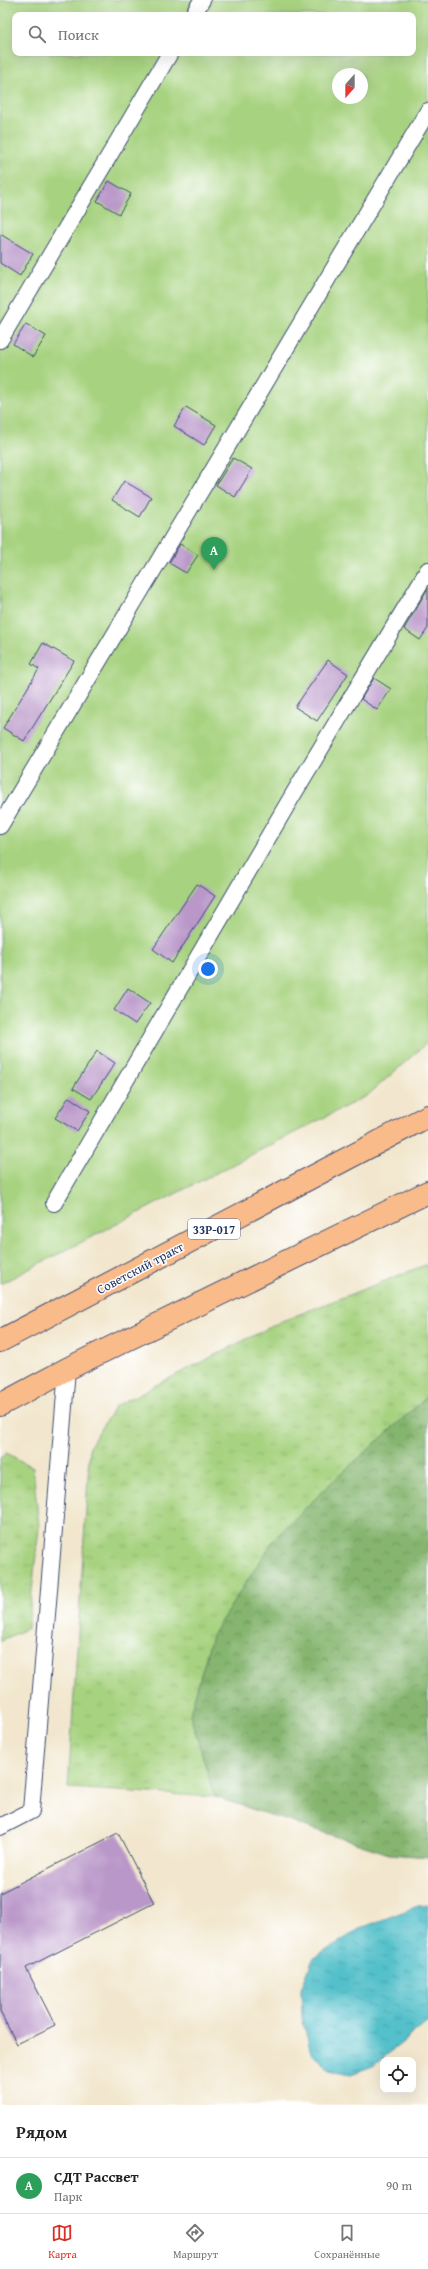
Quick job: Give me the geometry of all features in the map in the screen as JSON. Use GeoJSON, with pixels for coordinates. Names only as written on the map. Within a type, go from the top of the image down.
{"type":"FeatureCollection","features":[{"type":"Feature","properties":{"kind":"highway","name":"Советский тракт"},"geometry":{"type":"LineString","coordinates":[[0,1341],[428,1116]]}},
{"type":"Feature","properties":{"kind":"highway"},"geometry":{"type":"LineString","coordinates":[[0,1405],[67,1369],[428,1192]]}},
{"type":"Feature","properties":{"kind":"lane"},"geometry":{"type":"LineString","coordinates":[[195,12],[202,0]]}},
{"type":"Feature","properties":{"kind":"lane"},"geometry":{"type":"LineString","coordinates":[[0,340],[168,56]]}},
{"type":"Feature","properties":{"kind":"lane"},"geometry":{"type":"LineString","coordinates":[[0,826],[428,112]]}},
{"type":"Feature","properties":{"kind":"lane"},"geometry":{"type":"LineString","coordinates":[[54,1203],[294,793],[428,570]]}},
{"type":"Feature","properties":{"kind":"lane"},"geometry":{"type":"LineString","coordinates":[[0,1828],[31,1811],[67,1369]]}},
{"type":"Feature","properties":{"kind":"green space"},"geometry":{"type":"Polygon","coordinates":[[[0,0],[428,0],[428,1042],[368,1095],[0,1284],[0,0]]]}},
{"type":"Feature","properties":{"kind":"green space"},"geometry":{"type":"Polygon","coordinates":[[[428,1264],[428,1396],[333,1482],[275,1538],[190,1714],[215,1797],[68,1788],[90,1446],[115,1406],[282,1321],[428,1264]]]}},
{"type":"Feature","properties":{"kind":"green space"},"geometry":{"type":"Polygon","coordinates":[[[428,1396],[428,1857],[389,1854],[215,1797],[190,1714],[212,1635],[275,1538],[332,1482],[428,1396]]]}},
{"type":"Feature","properties":{"kind":"green space"},"geometry":{"type":"Polygon","coordinates":[[[7,1453],[33,1468],[39,1527],[28,1628],[0,1641],[0,1458],[7,1453]]]}},
{"type":"Feature","properties":{"kind":"water"},"geometry":{"type":"Polygon","coordinates":[[[428,1905],[428,2022],[384,2057],[380,2057],[380,2060],[373,2066],[351,2074],[330,2070],[311,2053],[302,2017],[301,1989],[313,1959],[361,1928],[418,1906],[428,1905]]]}},
{"type":"Feature","properties":{"kind":"building"},"geometry":{"type":"Polygon","coordinates":[[[109,181],[131,194],[119,214],[97,201],[109,181]]]}},
{"type":"Feature","properties":{"kind":"building"},"geometry":{"type":"Polygon","coordinates":[[[0,234],[33,254],[20,276],[0,263],[0,234]]]}},
{"type":"Feature","properties":{"kind":"building"},"geometry":{"type":"Polygon","coordinates":[[[26,324],[46,336],[33,357],[13,344],[26,324]]]}},
{"type":"Feature","properties":{"kind":"building"},"geometry":{"type":"Polygon","coordinates":[[[186,407],[216,425],[204,445],[174,426],[186,407]]]}},
{"type":"Feature","properties":{"kind":"building"},"geometry":{"type":"Polygon","coordinates":[[[233,458],[252,469],[235,497],[216,485],[233,458]]]}},
{"type":"Feature","properties":{"kind":"building"},"geometry":{"type":"Polygon","coordinates":[[[124,481],[151,497],[140,517],[112,500],[124,481]]]}},
{"type":"Feature","properties":{"kind":"building"},"geometry":{"type":"Polygon","coordinates":[[[180,544],[198,555],[186,573],[169,563],[180,544]]]}},
{"type":"Feature","properties":{"kind":"building"},"geometry":{"type":"Polygon","coordinates":[[[428,588],[428,628],[420,640],[404,629],[428,588]]]}},
{"type":"Feature","properties":{"kind":"building"},"geometry":{"type":"Polygon","coordinates":[[[43,643],[74,661],[24,741],[3,728],[39,669],[31,664],[43,643]]]}},
{"type":"Feature","properties":{"kind":"building"},"geometry":{"type":"Polygon","coordinates":[[[328,660],[348,674],[317,721],[295,707],[328,660]]]}},
{"type":"Feature","properties":{"kind":"building"},"geometry":{"type":"Polygon","coordinates":[[[374,678],[391,689],[377,710],[361,699],[374,678]]]}},
{"type":"Feature","properties":{"kind":"building"},"geometry":{"type":"Polygon","coordinates":[[[197,884],[215,896],[172,963],[153,949],[197,884]]]}},
{"type":"Feature","properties":{"kind":"building"},"geometry":{"type":"Polygon","coordinates":[[[128,988],[150,1003],[135,1024],[114,1010],[128,988]]]}},
{"type":"Feature","properties":{"kind":"building"},"geometry":{"type":"Polygon","coordinates":[[[97,1051],[115,1063],[91,1099],[73,1088],[97,1051]]]}},
{"type":"Feature","properties":{"kind":"building"},"geometry":{"type":"Polygon","coordinates":[[[69,1097],[90,1111],[77,1131],[55,1118],[69,1097]]]}},
{"type":"Feature","properties":{"kind":"building"},"geometry":{"type":"Polygon","coordinates":[[[118,1833],[154,1903],[26,1968],[55,2025],[17,2044],[0,2012],[0,1893],[118,1833]]]}},
{"type":"Feature","properties":{"kind":"place","name":"СДТ Рассвет"},"geometry":{"type":"Point","coordinates":[214,570]}}]}
